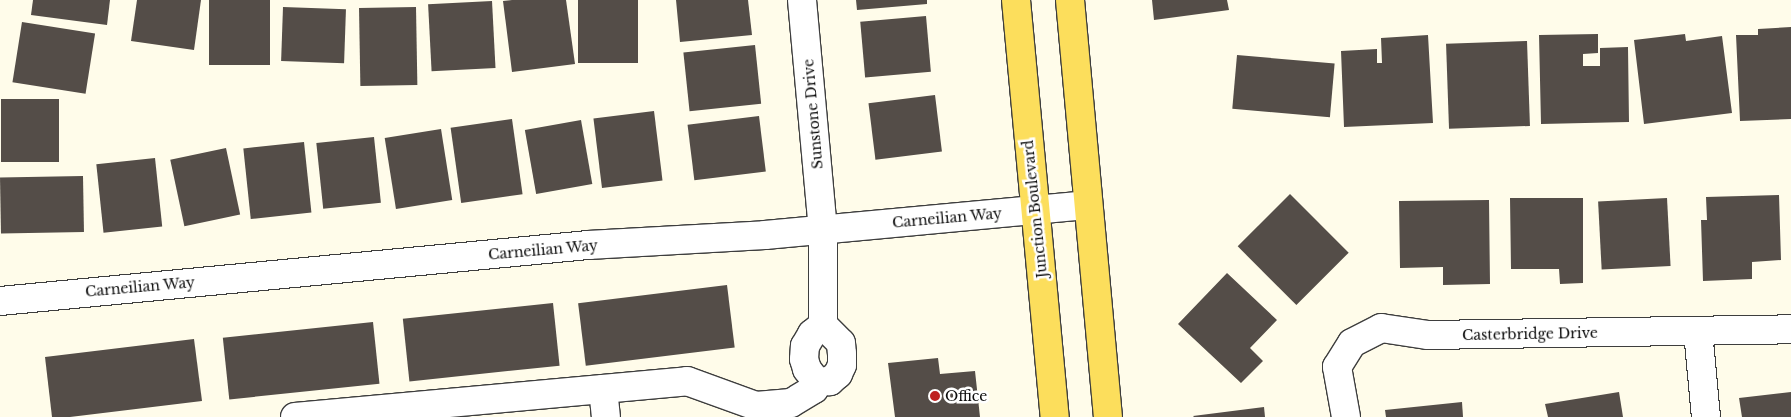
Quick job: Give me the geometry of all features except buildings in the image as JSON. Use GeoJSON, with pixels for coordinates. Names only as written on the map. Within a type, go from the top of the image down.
{"type":"FeatureCollection","features":[{"type":"Feature","properties":{"kind":"main road","name":"Junction Boulevard"},"geometry":{"type":"LineString","coordinates":[[1016,0],[1055,417]]}},
{"type":"Feature","properties":{"kind":"main road"},"geometry":{"type":"LineString","coordinates":[[1070,0],[1087,205],[1108,417]]}},
{"type":"Feature","properties":{"kind":"street","name":"Sunstone Drive"},"geometry":{"type":"LineString","coordinates":[[756,411],[791,403],[814,389],[818,382],[830,381],[838,374],[842,365],[841,343],[823,325],[823,229],[802,0]]}},
{"type":"Feature","properties":{"kind":"street","name":"Carneilian Way"},"geometry":{"type":"LineString","coordinates":[[0,302],[588,245],[823,229],[1087,205]]}},
{"type":"Feature","properties":{"kind":"street","name":"Casterbridge Drive"},"geometry":{"type":"LineString","coordinates":[[1346,417],[1337,367],[1352,343],[1381,328],[1428,335],[1791,329]]}},
{"type":"Feature","properties":{"kind":"street"},"geometry":{"type":"LineString","coordinates":[[1698,331],[1706,417]]}},
{"type":"Feature","properties":{"kind":"street"},"geometry":{"type":"LineString","coordinates":[[294,417],[397,412],[687,381],[756,411]]}},
{"type":"Feature","properties":{"kind":"street"},"geometry":{"type":"LineString","coordinates":[[603,389],[606,417]]}},
{"type":"Feature","properties":{"kind":"place","name":"Office"},"geometry":{"type":"Point","coordinates":[935,396]}}]}
